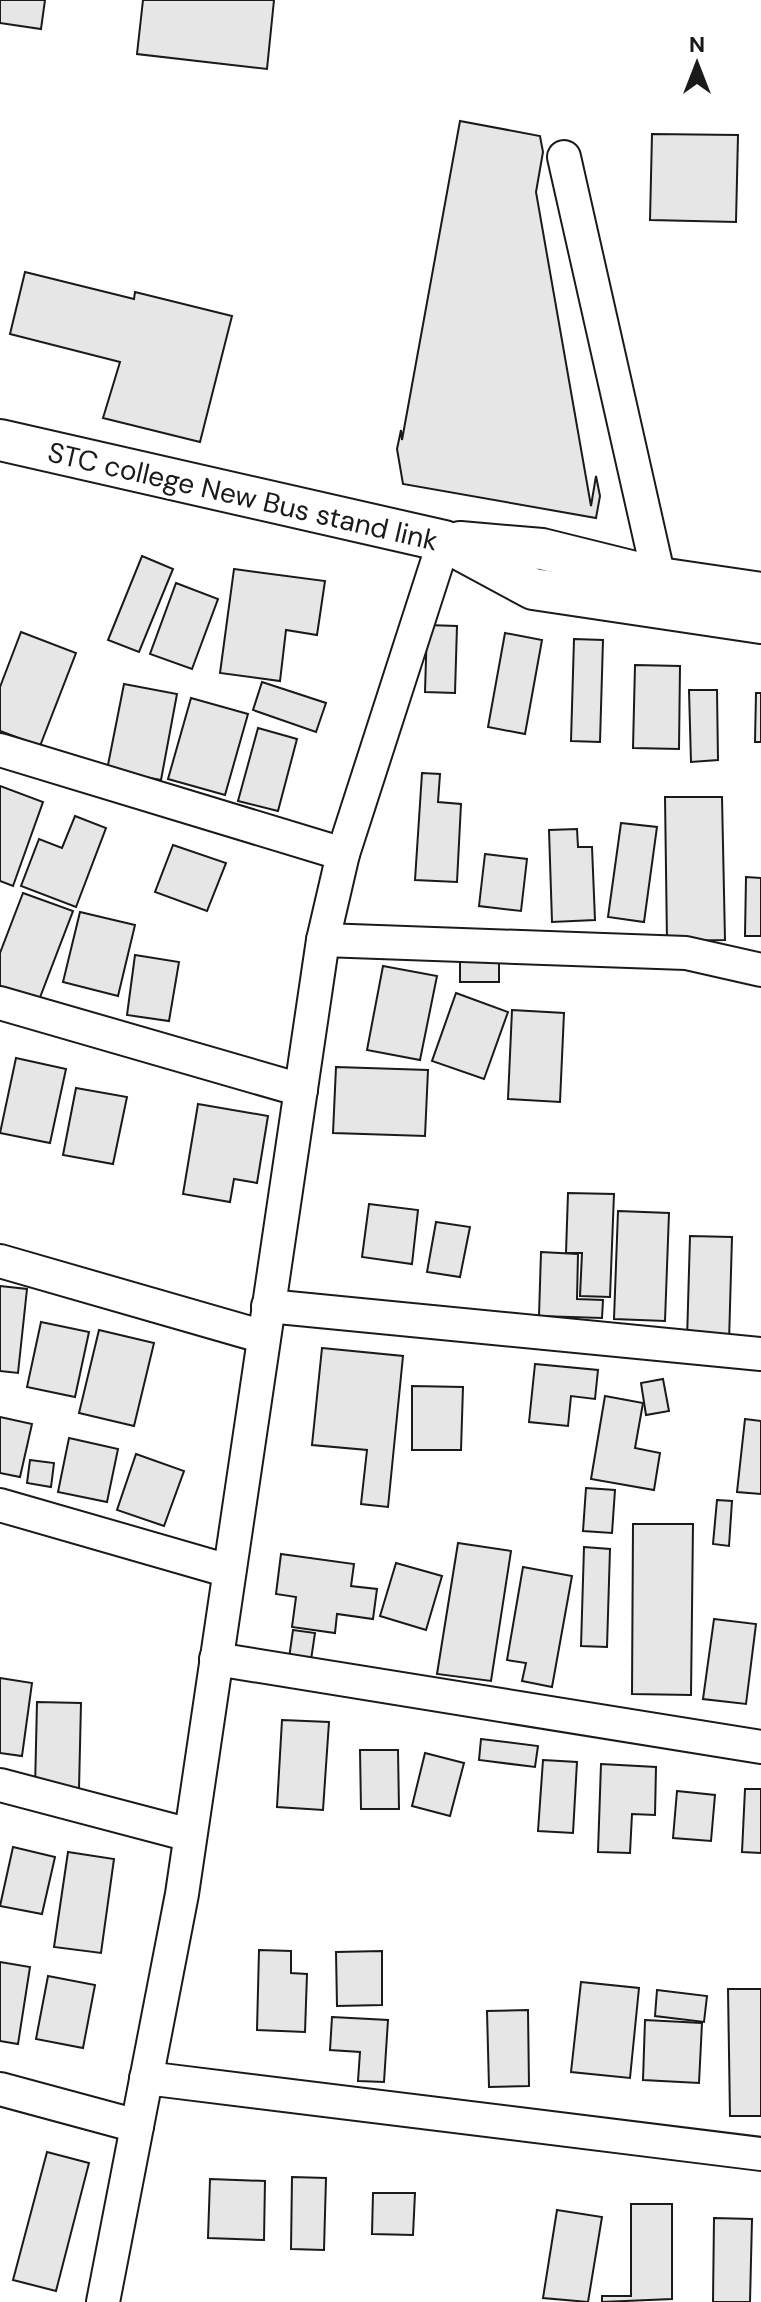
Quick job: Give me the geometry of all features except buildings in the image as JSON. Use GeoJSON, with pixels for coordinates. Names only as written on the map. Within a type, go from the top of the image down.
{"type":"FeatureCollection","features":[{"type":"Feature","properties":{"kind":"street"},"geometry":{"type":"LineString","coordinates":[[564,157],[659,578]]}},
{"type":"Feature","properties":{"kind":"street","name":"STC college New Bus stand link"},"geometry":{"type":"LineString","coordinates":[[0,440],[444,541],[533,589],[761,623]]}},
{"type":"Feature","properties":{"kind":"street"},"geometry":{"type":"LineString","coordinates":[[103,2302],[190,1835],[323,940],[343,854],[444,541],[542,549],[659,578],[761,593]]}},
{"type":"Feature","properties":{"kind":"street"},"geometry":{"type":"LineString","coordinates":[[0,750],[343,854]]}},
{"type":"Feature","properties":{"kind":"street"},"geometry":{"type":"LineString","coordinates":[[323,940],[686,953],[761,970]]}},
{"type":"Feature","properties":{"kind":"street"},"geometry":{"type":"LineString","coordinates":[[0,1003],[301,1090]]}},
{"type":"Feature","properties":{"kind":"street"},"geometry":{"type":"LineString","coordinates":[[0,1261],[264,1337]]}},
{"type":"Feature","properties":{"kind":"street"},"geometry":{"type":"LineString","coordinates":[[268,1306],[761,1354]]}},
{"type":"Feature","properties":{"kind":"street"},"geometry":{"type":"LineString","coordinates":[[0,1505],[229,1571]]}},
{"type":"Feature","properties":{"kind":"street"},"geometry":{"type":"LineString","coordinates":[[216,1659],[761,1747]]}},
{"type":"Feature","properties":{"kind":"street"},"geometry":{"type":"LineString","coordinates":[[0,1785],[190,1835]]}},
{"type":"Feature","properties":{"kind":"street"},"geometry":{"type":"LineString","coordinates":[[146,2078],[761,2154]]}},
{"type":"Feature","properties":{"kind":"street"},"geometry":{"type":"LineString","coordinates":[[0,2089],[137,2126]]}}]}
